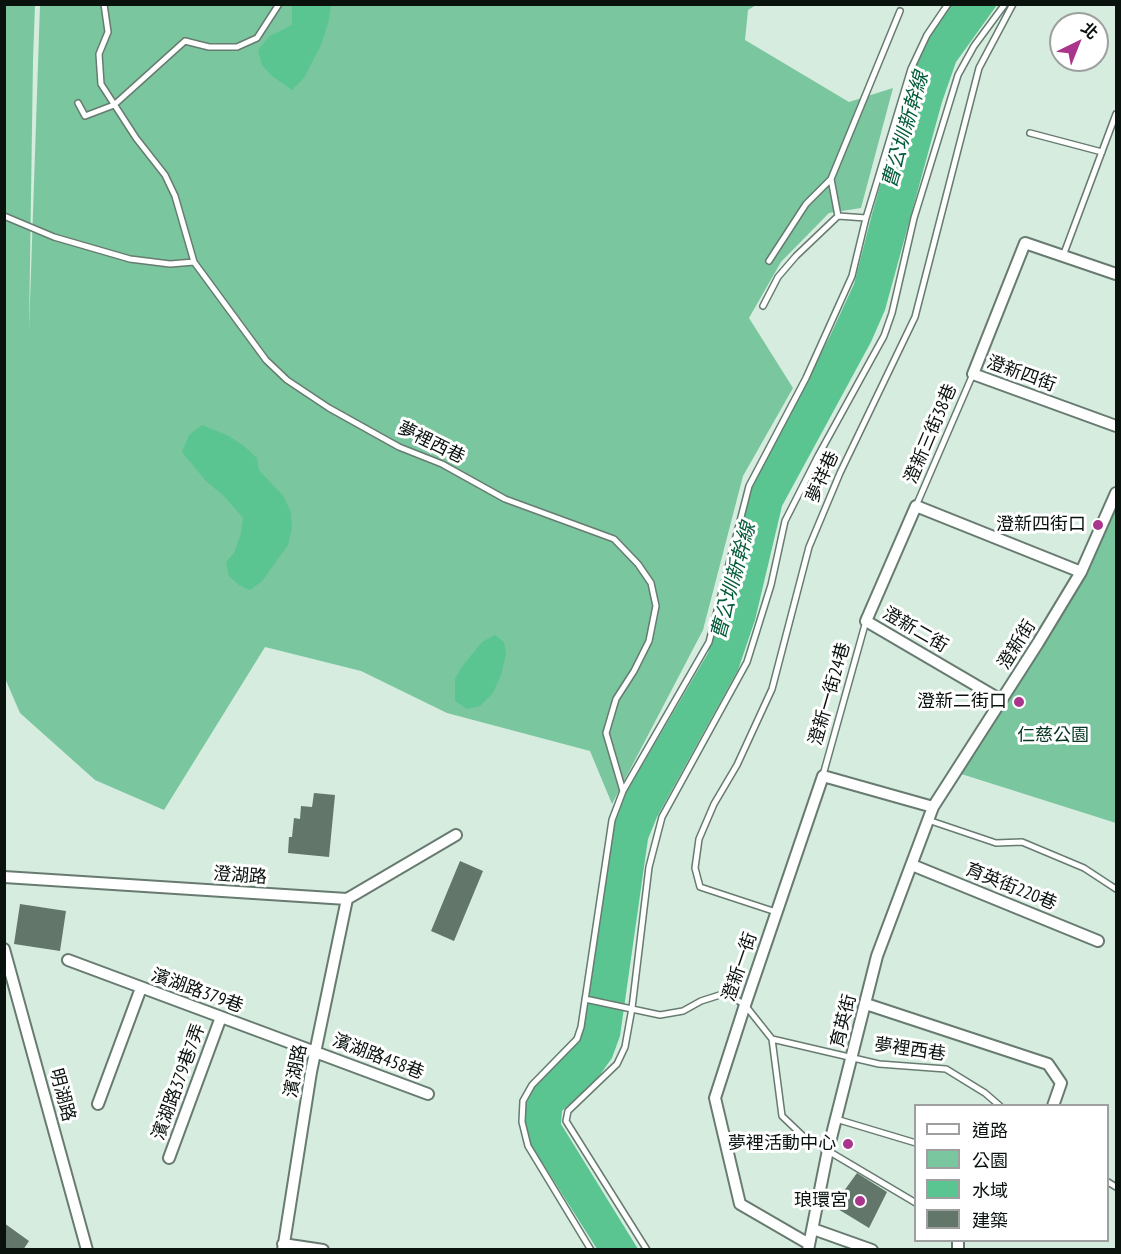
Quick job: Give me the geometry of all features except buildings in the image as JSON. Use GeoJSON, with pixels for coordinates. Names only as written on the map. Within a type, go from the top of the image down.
{"type":"FeatureCollection","features":[{"type":"Feature","properties":{"kind":"street","name":"澄新四街"},"geometry":{"type":"LineString","coordinates":[[1062,256],[1025,243],[973,374],[1116,426]]}},
{"type":"Feature","properties":{"kind":"street"},"geometry":{"type":"LineString","coordinates":[[1062,256],[1116,274]]}},
{"type":"Feature","properties":{"kind":"street","name":"澄新街"},"geometry":{"type":"LineString","coordinates":[[933,807],[1081,572],[1116,493]]}},
{"type":"Feature","properties":{"kind":"street"},"geometry":{"type":"LineString","coordinates":[[916,506],[1081,572]]}},
{"type":"Feature","properties":{"kind":"street","name":"澄新二街"},"geometry":{"type":"LineString","coordinates":[[916,506],[866,621],[1001,700]]}},
{"type":"Feature","properties":{"kind":"street","name":"澄新一街"},"geometry":{"type":"LineString","coordinates":[[808,1247],[740,1204],[715,1098],[823,776]]}},
{"type":"Feature","properties":{"kind":"street"},"geometry":{"type":"LineString","coordinates":[[823,776],[933,807]]}},
{"type":"Feature","properties":{"kind":"street","name":"育英街"},"geometry":{"type":"LineString","coordinates":[[808,1247],[828,1150],[878,956],[933,807]]}},
{"type":"Feature","properties":{"kind":"street"},"geometry":{"type":"LineString","coordinates":[[347,899],[456,835]]}},
{"type":"Feature","properties":{"kind":"street","name":"育英街220巷"},"geometry":{"type":"LineString","coordinates":[[912,865],[1098,940]]}},
{"type":"Feature","properties":{"kind":"street","name":"澄湖路"},"geometry":{"type":"LineString","coordinates":[[4,877],[347,899]]}},
{"type":"Feature","properties":{"kind":"street","name":"濱湖路"},"geometry":{"type":"LineString","coordinates":[[283,1247],[316,1052],[347,899]]}},
{"type":"Feature","properties":{"kind":"street","name":"明湖路"},"geometry":{"type":"LineString","coordinates":[[4,949],[87,1250]]}},
{"type":"Feature","properties":{"kind":"street","name":"濱湖路379巷"},"geometry":{"type":"LineString","coordinates":[[68,960],[316,1052]]}},
{"type":"Feature","properties":{"kind":"street"},"geometry":{"type":"LineString","coordinates":[[99,1104],[141,988]]}},
{"type":"Feature","properties":{"kind":"street","name":"夢裡西巷"},"geometry":{"type":"LineString","coordinates":[[866,1004],[1048,1064],[1061,1083],[1054,1104]]}},
{"type":"Feature","properties":{"kind":"street","name":"濱湖路379巷7弄"},"geometry":{"type":"LineString","coordinates":[[169,1158],[221,1017]]}},
{"type":"Feature","properties":{"kind":"street","name":"濱湖路458巷"},"geometry":{"type":"LineString","coordinates":[[316,1052],[428,1094]]}},
{"type":"Feature","properties":{"kind":"street"},"geometry":{"type":"LineString","coordinates":[[813,1229],[872,1250]]}},
{"type":"Feature","properties":{"kind":"street"},"geometry":{"type":"LineString","coordinates":[[283,1247],[323,1250]]}},
{"type":"Feature","properties":{"kind":"lane","name":"夢裡西巷"},"geometry":{"type":"LineString","coordinates":[[104,4],[108,32],[99,54],[100,84],[165,175],[175,196],[194,262],[266,360],[287,380],[320,403],[379,436],[442,464],[505,499],[614,539],[638,564],[651,583],[656,606],[649,641],[616,699],[606,733],[623,792]]}},
{"type":"Feature","properties":{"kind":"lane"},"geometry":{"type":"LineString","coordinates":[[78,104],[85,116],[114,105],[185,41],[209,47],[237,47],[257,38],[279,4]]}},
{"type":"Feature","properties":{"kind":"lane"},"geometry":{"type":"LineString","coordinates":[[591,1250],[528,1146],[522,1122],[523,1101],[532,1085],[578,1039],[612,820],[623,792],[709,642],[749,486],[806,378],[852,276],[866,218],[911,69],[927,35],[948,4]]}},
{"type":"Feature","properties":{"kind":"lane"},"geometry":{"type":"LineString","coordinates":[[647,1250],[566,1121],[568,1111],[617,1064],[625,1047],[649,867],[662,818],[747,662],[771,585],[785,521],[884,336],[892,313],[914,218],[958,75],[974,46],[1005,4]]}},
{"type":"Feature","properties":{"kind":"lane","name":"夢祥巷"},"geometry":{"type":"LineString","coordinates":[[776,912],[700,887],[695,868],[699,839],[714,804],[737,765],[772,689],[809,547],[840,473],[915,317],[979,68],[1013,4]]}},
{"type":"Feature","properties":{"kind":"lane"},"geometry":{"type":"LineString","coordinates":[[769,261],[806,204],[831,179],[900,11]]}},
{"type":"Feature","properties":{"kind":"lane"},"geometry":{"type":"LineString","coordinates":[[1062,256],[1116,114]]}},
{"type":"Feature","properties":{"kind":"lane"},"geometry":{"type":"LineString","coordinates":[[1030,133],[1102,152]]}},
{"type":"Feature","properties":{"kind":"lane"},"geometry":{"type":"LineString","coordinates":[[831,179],[838,216]]}},
{"type":"Feature","properties":{"kind":"lane"},"geometry":{"type":"LineString","coordinates":[[4,216],[54,237],[130,259],[170,264],[194,262]]}},
{"type":"Feature","properties":{"kind":"lane"},"geometry":{"type":"LineString","coordinates":[[763,306],[777,278],[796,256],[838,216],[866,218]]}},
{"type":"Feature","properties":{"kind":"lane","name":"澄新三街38巷"},"geometry":{"type":"LineString","coordinates":[[916,506],[973,374]]}},
{"type":"Feature","properties":{"kind":"lane","name":"澄新一街24巷"},"geometry":{"type":"LineString","coordinates":[[823,776],[866,621]]}},
{"type":"Feature","properties":{"kind":"lane"},"geometry":{"type":"LineString","coordinates":[[928,820],[996,843],[1022,842],[1084,868],[1116,889]]}},
{"type":"Feature","properties":{"kind":"lane"},"geometry":{"type":"LineString","coordinates":[[585,999],[660,1015],[683,1011],[700,1000],[726,993],[745,1005],[772,1039],[782,1116],[803,1136],[914,1202]]}},
{"type":"Feature","properties":{"kind":"lane","name":"夢裡西巷"},"geometry":{"type":"LineString","coordinates":[[772,1039],[879,1064],[946,1069],[985,1093],[998,1104]]}},
{"type":"Feature","properties":{"kind":"lane"},"geometry":{"type":"LineString","coordinates":[[836,1119],[914,1143]]}},
{"type":"Feature","properties":{"kind":"green space"},"geometry":{"type":"Polygon","coordinates":[[[4,5],[35,5],[29,331],[40,5],[756,5],[748,10],[745,40],[849,102],[893,88],[861,208],[829,213],[781,262],[749,318],[793,388],[743,476],[703,630],[612,804],[590,751],[447,713],[361,671],[265,647],[164,810],[95,780],[20,713],[4,676],[4,5]]]}},
{"type":"Feature","properties":{"kind":"green space","name":"仁慈公園"},"geometry":{"type":"Polygon","coordinates":[[[1116,493],[1116,823],[955,772],[1081,572],[1116,493]]]}},
{"type":"Feature","properties":{"kind":"water"},"geometry":{"type":"Polygon","coordinates":[[[292,5],[331,5],[321,45],[304,78],[292,90],[272,76],[262,65],[258,50],[270,36],[292,25],[292,5]]]}},
{"type":"Feature","properties":{"kind":"water","name":"曹公圳新幹線"},"geometry":{"type":"Polygon","coordinates":[[[951,5],[997,5],[956,62],[942,102],[885,310],[871,342],[782,506],[755,620],[738,670],[657,817],[648,839],[620,1036],[612,1058],[597,1079],[562,1111],[561,1124],[638,1249],[597,1249],[531,1145],[525,1121],[526,1104],[533,1088],[580,1037],[614,825],[627,791],[708,653],[751,488],[830,336],[854,284],[913,70],[929,37],[951,5]]]}},
{"type":"Feature","properties":{"kind":"water"},"geometry":{"type":"Polygon","coordinates":[[[202,425],[229,436],[257,458],[259,470],[284,497],[291,513],[292,528],[288,545],[262,581],[250,590],[239,585],[229,576],[226,562],[234,553],[243,518],[224,496],[206,481],[182,452],[189,435],[202,425]]]}},
{"type":"Feature","properties":{"kind":"water"},"geometry":{"type":"Polygon","coordinates":[[[495,635],[504,642],[506,654],[501,675],[493,693],[480,706],[467,709],[455,701],[455,679],[482,642],[495,635]]]}},
{"type":"Feature","properties":{"kind":"place","name":"澄新四街口"},"geometry":{"type":"Point","coordinates":[1098,525]}},
{"type":"Feature","properties":{"kind":"place","name":"澄新二街口"},"geometry":{"type":"Point","coordinates":[1019,702]}},
{"type":"Feature","properties":{"kind":"place","name":"夢裡活動中心"},"geometry":{"type":"Point","coordinates":[848,1144]}},
{"type":"Feature","properties":{"kind":"place","name":"琅環宮"},"geometry":{"type":"Point","coordinates":[860,1201]}}]}
